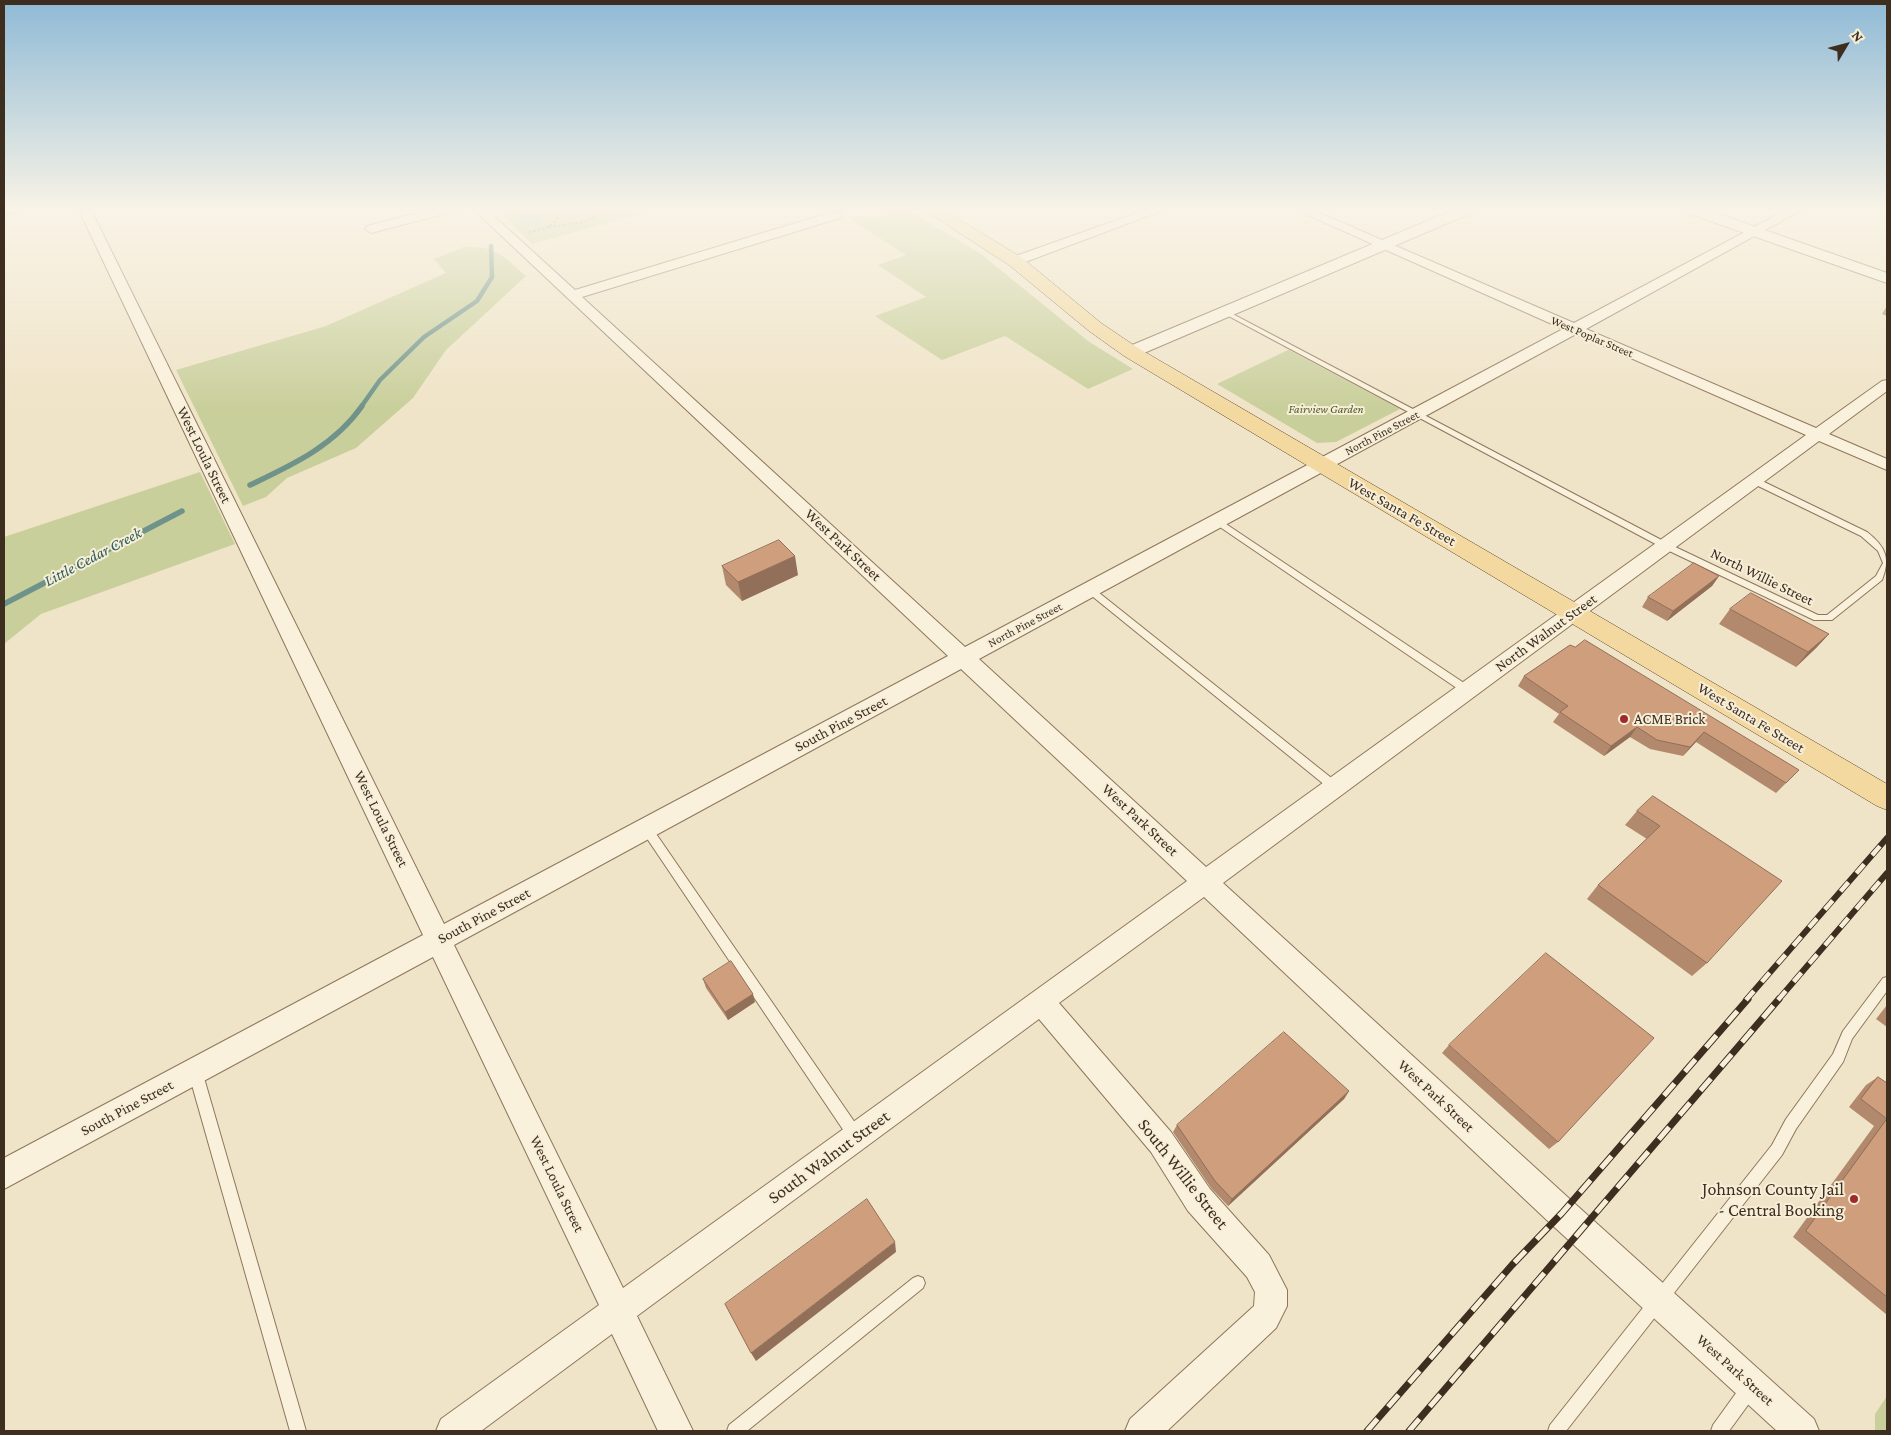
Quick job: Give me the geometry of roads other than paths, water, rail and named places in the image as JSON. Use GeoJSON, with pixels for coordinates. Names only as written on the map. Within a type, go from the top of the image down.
{"type":"FeatureCollection","features":[{"type":"Feature","properties":{"kind":"main road","name":"West Santa Fe Street"},"geometry":{"type":"LineString","coordinates":[[1032,275],[1095,327],[1131,352],[1575,612],[1887,798]]}},
{"type":"Feature","properties":{"kind":"street","name":"West Loula Street"},"geometry":{"type":"LineString","coordinates":[[116,275],[676,1431]]}},
{"type":"Feature","properties":{"kind":"street","name":"West Park Street"},"geometry":{"type":"LineString","coordinates":[[553,275],[964,658],[1802,1431]]}},
{"type":"Feature","properties":{"kind":"street"},"geometry":{"type":"LineString","coordinates":[[574,294],[637,275]]}},
{"type":"Feature","properties":{"kind":"street"},"geometry":{"type":"LineString","coordinates":[[1131,352],[1313,275]]}},
{"type":"Feature","properties":{"kind":"street","name":"West Poplar Street"},"geometry":{"type":"LineString","coordinates":[[1449,275],[1887,465]]}},
{"type":"Feature","properties":{"kind":"street","name":"North Pine Street"},"geometry":{"type":"LineString","coordinates":[[964,658],[1675,275]]}},
{"type":"Feature","properties":{"kind":"street","name":"North Walnut Street"},"geometry":{"type":"LineString","coordinates":[[1205,881],[1887,384]]}},
{"type":"Feature","properties":{"kind":"street","name":"South Pine Street"},"geometry":{"type":"LineString","coordinates":[[4,1174],[964,658]]}},
{"type":"Feature","properties":{"kind":"street","name":"South Walnut Street"},"geometry":{"type":"LineString","coordinates":[[453,1431],[1042,1003],[1205,881]]}},
{"type":"Feature","properties":{"kind":"street","name":"South Willie Street"},"geometry":{"type":"LineString","coordinates":[[1042,1003],[1161,1142],[1199,1200],[1258,1266],[1271,1290],[1271,1306],[1265,1317],[1142,1431]]}},
{"type":"Feature","properties":{"kind":"lane","name":"North Willie Street"},"geometry":{"type":"LineString","coordinates":[[1225,312],[1666,546],[1817,618],[1829,618],[1879,578],[1887,563],[1885,555],[1877,544],[1864,534],[1755,481]]}},
{"type":"Feature","properties":{"kind":"lane"},"geometry":{"type":"LineString","coordinates":[[1217,521],[1467,690]]}},
{"type":"Feature","properties":{"kind":"lane"},"geometry":{"type":"LineString","coordinates":[[1090,590],[1335,787]]}},
{"type":"Feature","properties":{"kind":"lane"},"geometry":{"type":"LineString","coordinates":[[646,828],[856,1137]]}},
{"type":"Feature","properties":{"kind":"lane"},"geometry":{"type":"LineString","coordinates":[[1556,1431],[1777,1150],[1791,1124],[1838,1058],[1847,1035],[1887,982]]}},
{"type":"Feature","properties":{"kind":"lane"},"geometry":{"type":"LineString","coordinates":[[195,1071],[298,1431]]}},
{"type":"Feature","properties":{"kind":"lane"},"geometry":{"type":"LineString","coordinates":[[735,1431],[918,1283]]}},
{"type":"Feature","properties":{"kind":"lane"},"geometry":{"type":"LineString","coordinates":[[1719,1431],[1752,1386]]}},
{"type":"Feature","properties":{"kind":"waterway","name":"Little Cedar Creek"},"geometry":{"type":"LineString","coordinates":[[361,407],[380,380],[424,337],[477,301],[492,275]]}},
{"type":"Feature","properties":{"kind":"waterway","name":"Little Cedar Creek"},"geometry":{"type":"LineString","coordinates":[[250,485],[311,453],[339,432],[362,406]]}},
{"type":"Feature","properties":{"kind":"waterway","name":"Little Cedar Creek"},"geometry":{"type":"LineString","coordinates":[[4,604],[182,511]]}},
{"type":"Feature","properties":{"kind":"railway"},"geometry":{"type":"LineString","coordinates":[[1746,1000],[1887,838]]}},
{"type":"Feature","properties":{"kind":"railway"},"geometry":{"type":"LineString","coordinates":[[1778,1000],[1887,873]]}},
{"type":"Feature","properties":{"kind":"railway"},"geometry":{"type":"LineString","coordinates":[[1367,1431],[1512,1265],[1562,1213],[1748,999]]}},
{"type":"Feature","properties":{"kind":"railway"},"geometry":{"type":"LineString","coordinates":[[1409,1431],[1779,999]]}},
{"type":"Feature","properties":{"kind":"place","name":"ACME Brick"},"geometry":{"type":"Point","coordinates":[1624,719]}},
{"type":"Feature","properties":{"kind":"place","name":"Johnson County Jail - Central Booking"},"geometry":{"type":"Point","coordinates":[1854,1199]}},
{"type":"Feature","properties":{"kind":"park label","name":"Fairview Garden"},"geometry":{"type":"Point","coordinates":[1326,409]}}]}
